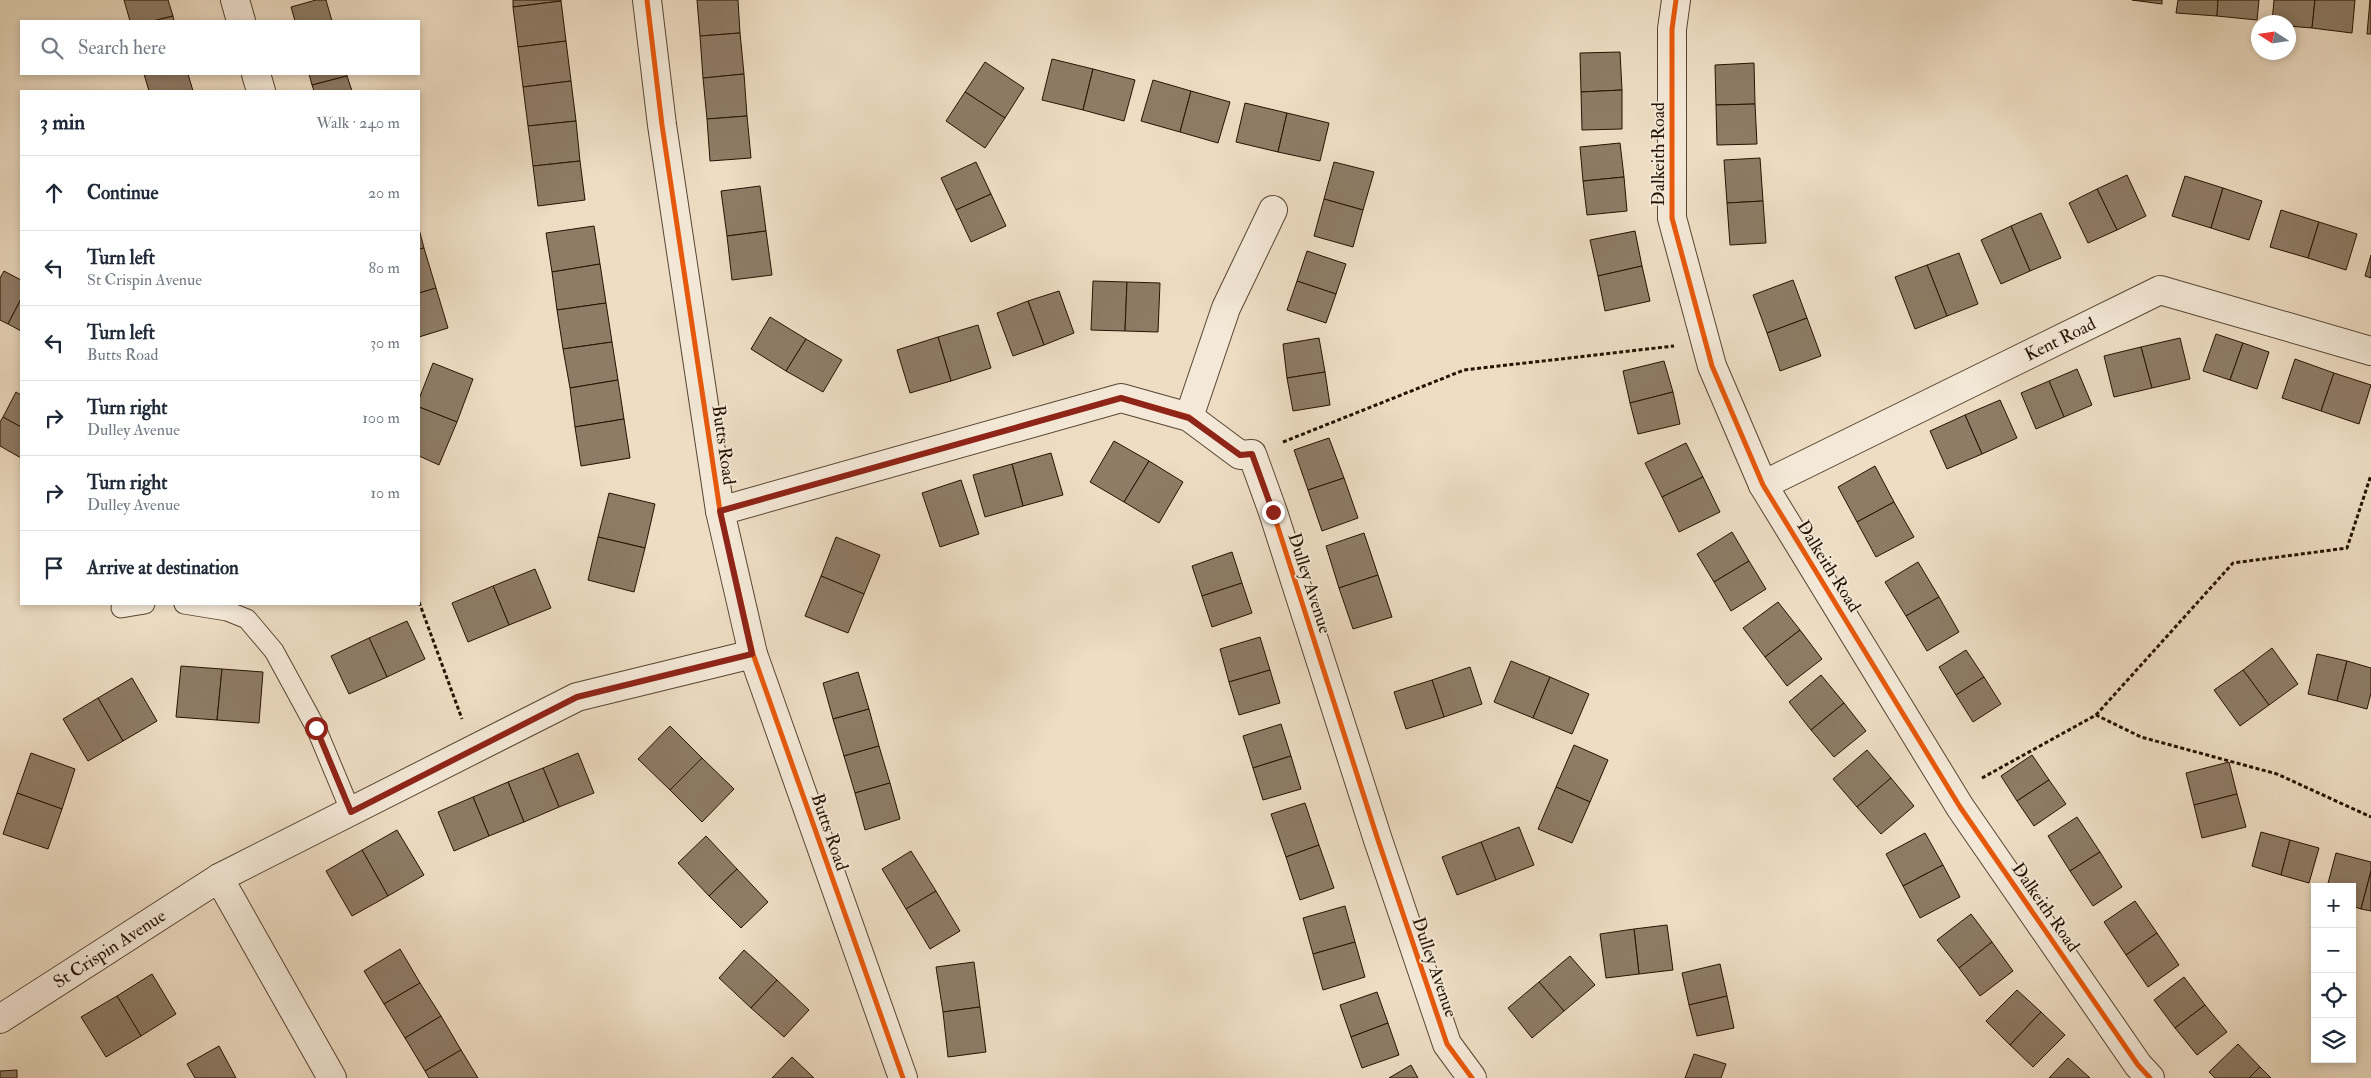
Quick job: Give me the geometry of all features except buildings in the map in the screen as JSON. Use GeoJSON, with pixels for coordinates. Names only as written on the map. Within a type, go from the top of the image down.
{"type":"FeatureCollection","features":[{"type":"Feature","properties":{"kind":"street"},"geometry":{"type":"LineString","coordinates":[[235,0],[241,20]]}},
{"type":"Feature","properties":{"kind":"street","name":"Butts Road"},"geometry":{"type":"LineString","coordinates":[[647,0],[662,125],[720,511],[752,654],[903,1078]]}},
{"type":"Feature","properties":{"kind":"street","name":"Dalkeith Road"},"geometry":{"type":"LineString","coordinates":[[1676,0],[1672,29],[1672,218],[1712,366],[1763,485],[1953,794],[2138,1065],[2150,1078]]}},
{"type":"Feature","properties":{"kind":"street"},"geometry":{"type":"LineString","coordinates":[[256,75],[261,90]]}},
{"type":"Feature","properties":{"kind":"street"},"geometry":{"type":"LineString","coordinates":[[1189,418],[1226,308],[1274,210]]}},
{"type":"Feature","properties":{"kind":"street","name":"Kent Road"},"geometry":{"type":"LineString","coordinates":[[1763,485],[2160,290],[2371,351]]}},
{"type":"Feature","properties":{"kind":"street"},"geometry":{"type":"LineString","coordinates":[[720,511],[1121,398],[1189,418],[1240,455],[1252,454]]}},
{"type":"Feature","properties":{"kind":"street","name":"Dulley Avenue"},"geometry":{"type":"LineString","coordinates":[[1252,454],[1273,512],[1378,840],[1447,1044],[1472,1078]]}},
{"type":"Feature","properties":{"kind":"street","name":"St Crispin Avenue"},"geometry":{"type":"LineString","coordinates":[[0,1019],[219,878],[577,697],[752,654]]}},
{"type":"Feature","properties":{"kind":"street"},"geometry":{"type":"LineString","coordinates":[[219,878],[332,1078]]}},
{"type":"Feature","properties":{"kind":"lane"},"geometry":{"type":"LineString","coordinates":[[121,608],[138,605]]}},
{"type":"Feature","properties":{"kind":"lane"},"geometry":{"type":"LineString","coordinates":[[190,605],[227,611],[247,620],[274,651],[316,728],[351,812]]}},
{"type":"Feature","properties":{"kind":"path"},"geometry":{"type":"LineString","coordinates":[[1252,454],[1464,370],[1706,342]]}},
{"type":"Feature","properties":{"kind":"path"},"geometry":{"type":"LineString","coordinates":[[1953,794],[2096,715],[2234,563],[2348,548],[2371,475]]}},
{"type":"Feature","properties":{"kind":"path"},"geometry":{"type":"LineString","coordinates":[[420,605],[474,749]]}},
{"type":"Feature","properties":{"kind":"path"},"geometry":{"type":"LineString","coordinates":[[2096,715],[2141,736],[2277,774],[2371,817]]}},
{"type":"Feature","properties":{"kind":"cycle path"},"geometry":{"type":"LineString","coordinates":[[647,0],[662,125],[720,511],[753,654],[903,1078]]}},
{"type":"Feature","properties":{"kind":"cycle path"},"geometry":{"type":"LineString","coordinates":[[1676,0],[1672,29],[1672,218],[1712,366],[1763,485],[1960,807],[2138,1065],[2150,1078]]}},
{"type":"Feature","properties":{"kind":"cycle path"},"geometry":{"type":"LineString","coordinates":[[720,511],[1121,398],[1189,417],[1240,455],[1252,454],[1273,512],[1378,840],[1447,1044],[1472,1078]]}},
{"type":"Feature","properties":{"kind":"route"},"geometry":{"type":"LineString","coordinates":[[316,728],[351,812],[577,697],[752,654],[720,511],[1121,398],[1189,418],[1240,455],[1252,454],[1273,512]]}}]}
